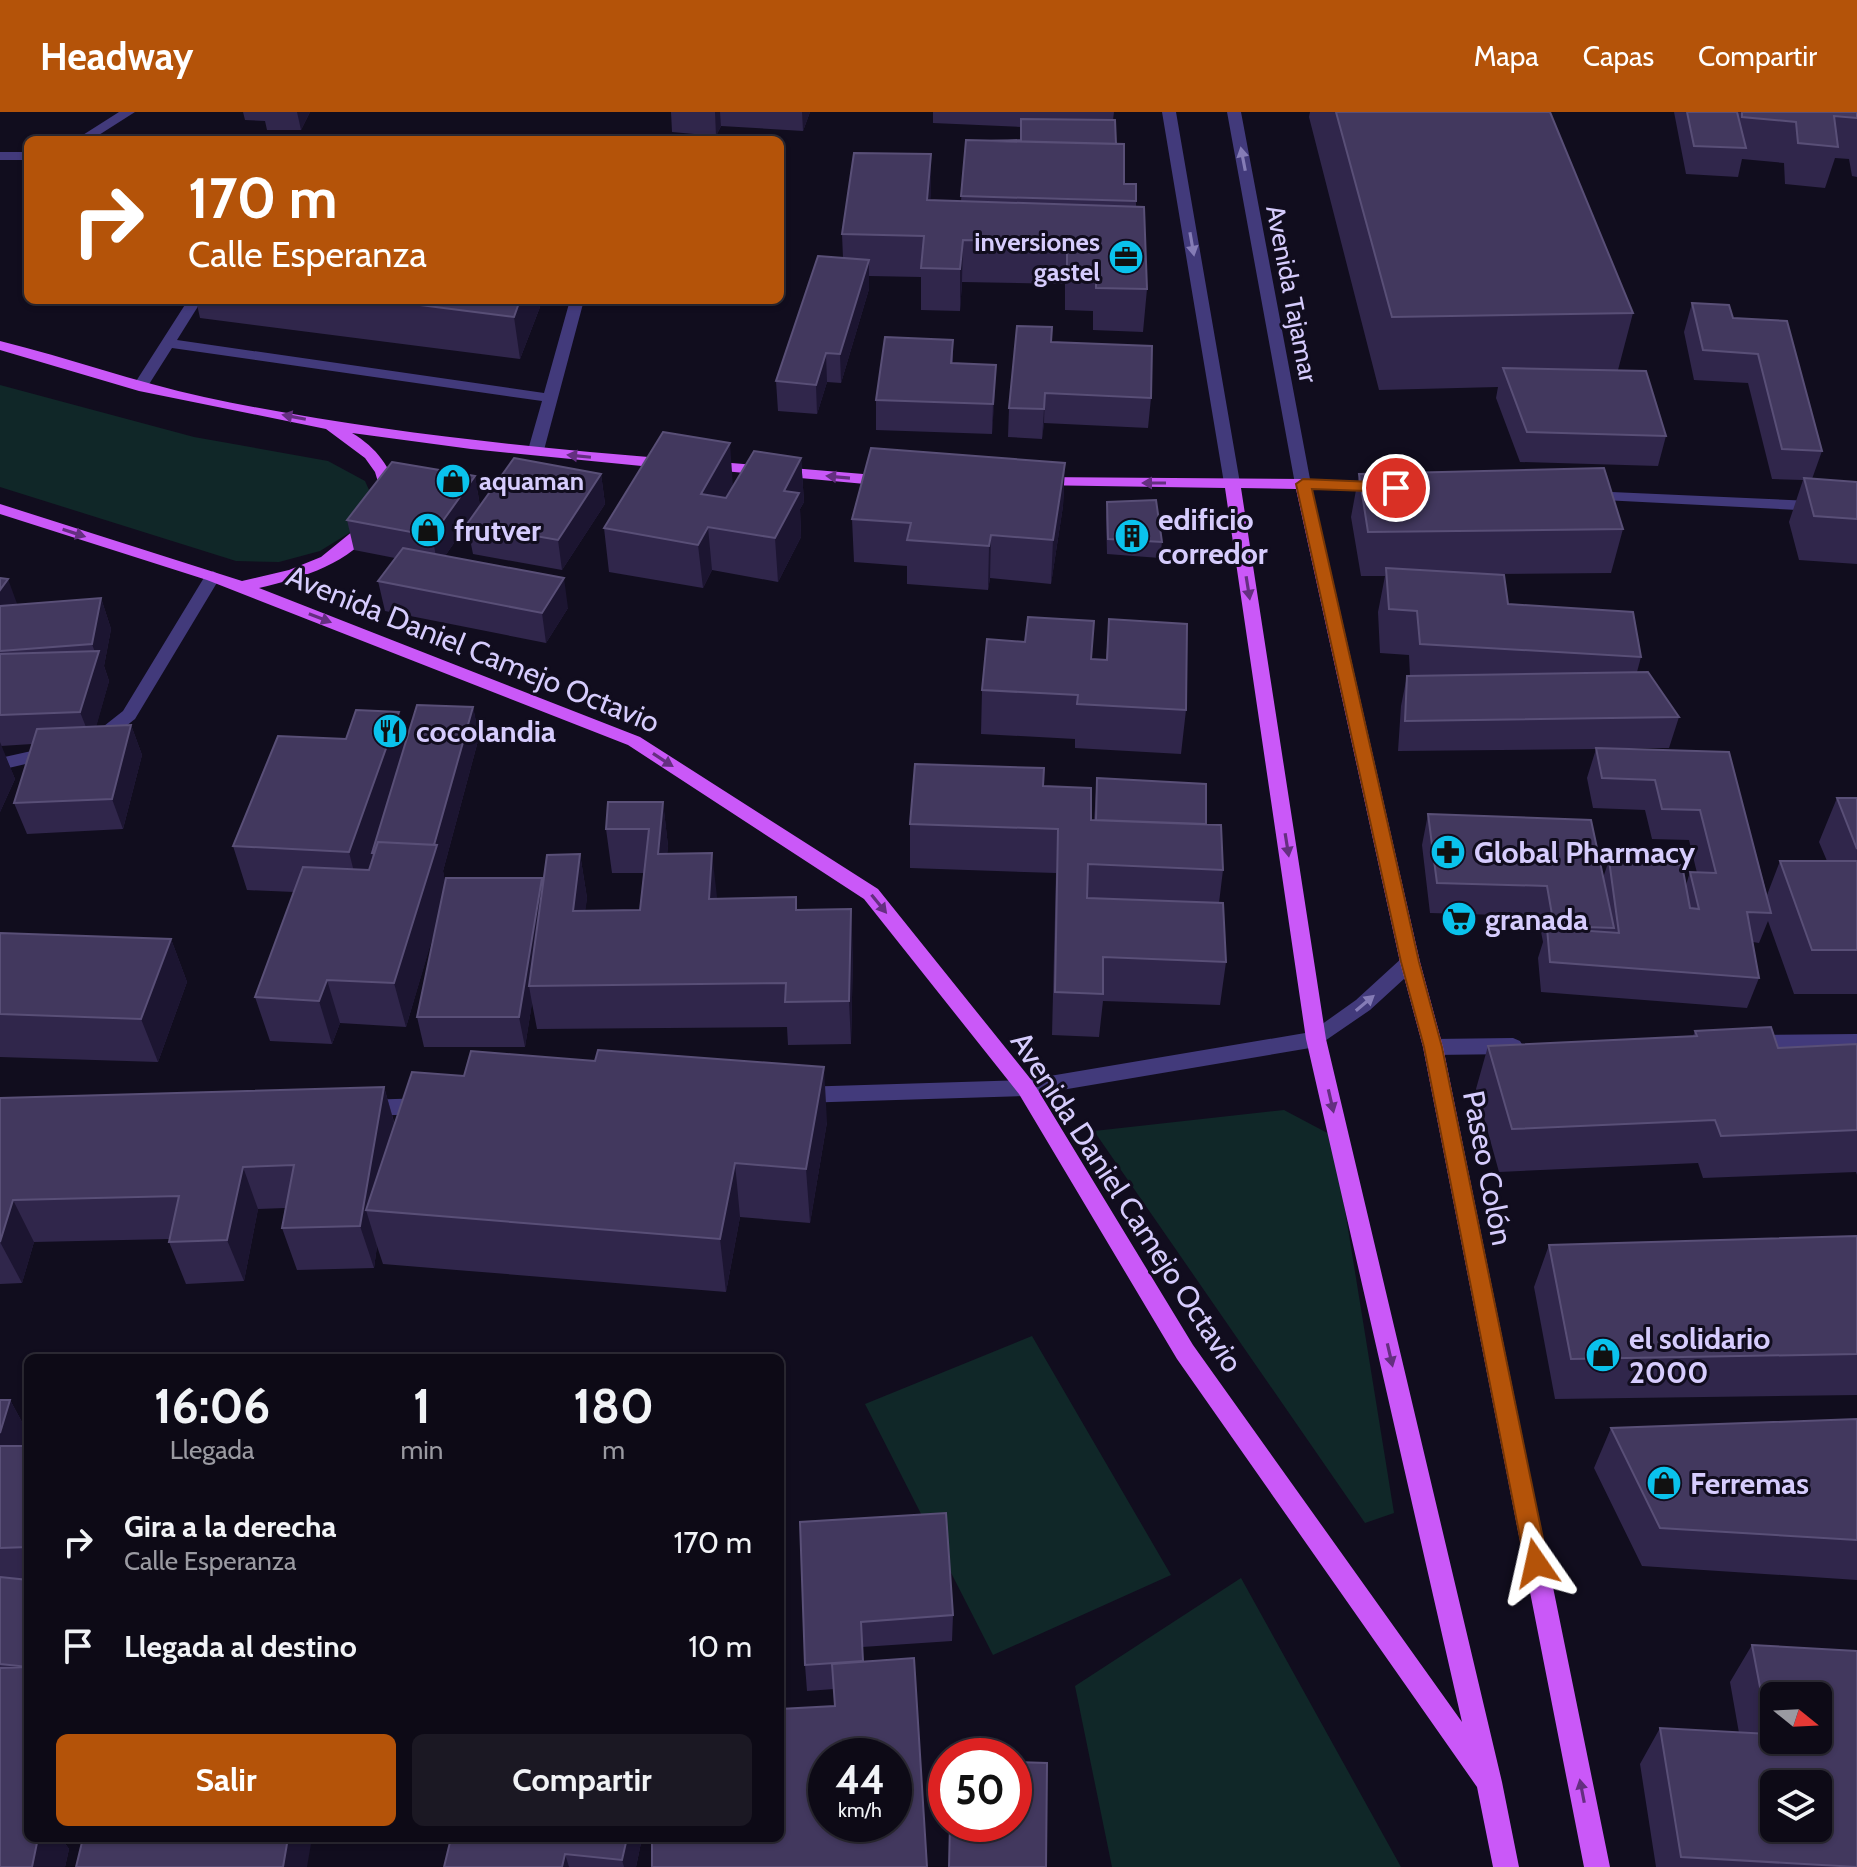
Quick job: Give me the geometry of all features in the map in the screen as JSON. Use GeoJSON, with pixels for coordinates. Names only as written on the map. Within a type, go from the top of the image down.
{"type":"FeatureCollection","features":[{"type":"Feature","properties":{"kind":"main road"},"geometry":{"type":"LineString","coordinates":[[0,345],[141,386],[323,423],[536,450],[902,481]]}},
{"type":"Feature","properties":{"kind":"main road"},"geometry":{"type":"LineString","coordinates":[[240,587],[293,575],[327,563],[355,543],[376,519],[390,496],[386,474],[372,454],[323,423]]}},
{"type":"Feature","properties":{"kind":"main road"},"geometry":{"type":"LineString","coordinates":[[1028,482],[1303,484]]}},
{"type":"Feature","properties":{"kind":"main road"},"geometry":{"type":"LineString","coordinates":[[1232,483],[1316,1039],[1489,1782],[1506,1867]]}},
{"type":"Feature","properties":{"kind":"main road","name":"Paseo Colón"},"geometry":{"type":"LineString","coordinates":[[1303,484],[1410,962],[1433,1047],[1597,1867]]}},
{"type":"Feature","properties":{"kind":"main road","name":"Avenida Daniel Camejo Octavio"},"geometry":{"type":"LineString","coordinates":[[0,509],[213,576],[634,741],[871,894],[1026,1088],[1185,1352],[1489,1782]]}},
{"type":"Feature","properties":{"kind":"street"},"geometry":{"type":"LineString","coordinates":[[89,136],[128,112]]}},
{"type":"Feature","properties":{"kind":"street"},"geometry":{"type":"LineString","coordinates":[[1169,112],[1232,483]]}},
{"type":"Feature","properties":{"kind":"street","name":"Avenida Tajamar"},"geometry":{"type":"LineString","coordinates":[[1234,112],[1303,484]]}},
{"type":"Feature","properties":{"kind":"street"},"geometry":{"type":"LineString","coordinates":[[0,156],[24,156]]}},
{"type":"Feature","properties":{"kind":"street"},"geometry":{"type":"LineString","coordinates":[[141,386],[192,304]]}},
{"type":"Feature","properties":{"kind":"street"},"geometry":{"type":"LineString","coordinates":[[536,450],[576,304]]}},
{"type":"Feature","properties":{"kind":"street"},"geometry":{"type":"LineString","coordinates":[[168,343],[550,398]]}},
{"type":"Feature","properties":{"kind":"street"},"geometry":{"type":"LineString","coordinates":[[1303,484],[1398,488]]}},
{"type":"Feature","properties":{"kind":"street"},"geometry":{"type":"LineString","coordinates":[[1572,496],[1857,508]]}},
{"type":"Feature","properties":{"kind":"street"},"geometry":{"type":"LineString","coordinates":[[0,764],[91,744],[114,730],[129,715],[213,576]]}},
{"type":"Feature","properties":{"kind":"street"},"geometry":{"type":"LineString","coordinates":[[774,1096],[1026,1088],[1316,1039],[1363,1005],[1410,962]]}},
{"type":"Feature","properties":{"kind":"street"},"geometry":{"type":"LineString","coordinates":[[1731,1043],[1857,1042]]}},
{"type":"Feature","properties":{"kind":"street"},"geometry":{"type":"LineString","coordinates":[[1433,1047],[1527,1046]]}},
{"type":"Feature","properties":{"kind":"street"},"geometry":{"type":"LineString","coordinates":[[350,1108],[444,1105]]}},
{"type":"Feature","properties":{"kind":"green space"},"geometry":{"type":"Polygon","coordinates":[[[0,385],[194,437],[328,461],[365,481],[374,501],[354,530],[320,551],[279,562],[236,561],[0,487],[0,385]]]}},
{"type":"Feature","properties":{"kind":"green space"},"geometry":{"type":"Polygon","coordinates":[[[1284,1110],[1333,1136],[1394,1513],[1365,1523],[1094,1131],[1284,1110]]]}},
{"type":"Feature","properties":{"kind":"green space"},"geometry":{"type":"Polygon","coordinates":[[[1032,1336],[1171,1575],[993,1655],[865,1404],[1032,1336]]]}},
{"type":"Feature","properties":{"kind":"green space"},"geometry":{"type":"Polygon","coordinates":[[[1241,1578],[1401,1867],[1112,1867],[1075,1686],[1241,1578]]]}},
{"type":"Feature","properties":{"kind":"building"},"geometry":{"type":"Polygon","coordinates":[[[1336,112],[1550,112],[1633,313],[1392,317],[1336,112]]]}},
{"type":"Feature","properties":{"kind":"building"},"geometry":{"type":"Polygon","coordinates":[[[1687,112],[1737,112],[1746,148],[1694,146],[1687,112]]]}},
{"type":"Feature","properties":{"kind":"building"},"geometry":{"type":"Polygon","coordinates":[[[1742,112],[1857,112],[1857,118],[1834,116],[1838,147],[1798,143],[1796,122],[1742,117],[1742,112]]]}},
{"type":"Feature","properties":{"kind":"building"},"geometry":{"type":"Polygon","coordinates":[[[1021,119],[1115,120],[1116,144],[991,141],[1021,140],[1021,119]]]}},
{"type":"Feature","properties":{"kind":"building"},"geometry":{"type":"Polygon","coordinates":[[[966,140],[1124,144],[1124,184],[1136,184],[1136,201],[961,196],[966,140]]]}},
{"type":"Feature","properties":{"kind":"building"},"geometry":{"type":"Polygon","coordinates":[[[854,153],[931,154],[927,200],[1144,207],[1147,289],[1096,288],[1096,268],[1067,268],[1067,242],[963,240],[960,269],[921,268],[924,236],[842,234],[854,153]]]}},
{"type":"Feature","properties":{"kind":"building"},"geometry":{"type":"Polygon","coordinates":[[[818,256],[869,260],[840,354],[826,353],[816,385],[776,381],[818,256]]]}},
{"type":"Feature","properties":{"kind":"building"},"geometry":{"type":"Polygon","coordinates":[[[1692,303],[1729,305],[1733,318],[1787,321],[1822,451],[1782,449],[1758,354],[1703,350],[1692,303]]]}},
{"type":"Feature","properties":{"kind":"building"},"geometry":{"type":"Polygon","coordinates":[[[412,304],[519,304],[514,317],[412,304]]]}},
{"type":"Feature","properties":{"kind":"building"},"geometry":{"type":"Polygon","coordinates":[[[1017,326],[1052,327],[1051,342],[1152,346],[1151,398],[1045,393],[1044,409],[1009,408],[1017,326]]]}},
{"type":"Feature","properties":{"kind":"building"},"geometry":{"type":"Polygon","coordinates":[[[885,337],[953,340],[951,363],[996,365],[993,404],[876,400],[885,337]]]}},
{"type":"Feature","properties":{"kind":"building"},"geometry":{"type":"Polygon","coordinates":[[[1503,368],[1646,371],[1666,436],[1527,432],[1503,368]]]}},
{"type":"Feature","properties":{"kind":"building"},"geometry":{"type":"Polygon","coordinates":[[[663,432],[730,443],[701,494],[726,498],[754,451],[801,458],[784,491],[799,493],[775,538],[708,527],[698,545],[604,528],[663,432]]]}},
{"type":"Feature","properties":{"kind":"building"},"geometry":{"type":"Polygon","coordinates":[[[871,448],[1065,463],[1053,540],[991,535],[989,546],[907,540],[911,523],[852,519],[871,448]]]}},
{"type":"Feature","properties":{"kind":"building"},"geometry":{"type":"Polygon","coordinates":[[[514,458],[601,474],[558,540],[467,524],[514,458]]]}},
{"type":"Feature","properties":{"kind":"building"},"geometry":{"type":"Polygon","coordinates":[[[392,462],[475,476],[432,536],[347,520],[392,462]]]}},
{"type":"Feature","properties":{"kind":"building"},"geometry":{"type":"Polygon","coordinates":[[[1604,468],[1623,529],[1368,532],[1359,474],[1604,468]]]}},
{"type":"Feature","properties":{"kind":"building"},"geometry":{"type":"Polygon","coordinates":[[[1804,478],[1857,482],[1857,519],[1814,516],[1804,478]]]}},
{"type":"Feature","properties":{"kind":"building"},"geometry":{"type":"Polygon","coordinates":[[[1156,500],[1162,542],[1108,539],[1107,502],[1156,500]]]}},
{"type":"Feature","properties":{"kind":"building"},"geometry":{"type":"Polygon","coordinates":[[[403,548],[564,578],[542,613],[378,581],[403,548]]]}},
{"type":"Feature","properties":{"kind":"building"},"geometry":{"type":"Polygon","coordinates":[[[1386,568],[1504,575],[1508,604],[1633,612],[1641,657],[1420,644],[1417,611],[1389,609],[1386,568]]]}},
{"type":"Feature","properties":{"kind":"building"},"geometry":{"type":"Polygon","coordinates":[[[0,578],[8,579],[0,590],[0,578]]]}},
{"type":"Feature","properties":{"kind":"building"},"geometry":{"type":"Polygon","coordinates":[[[101,598],[92,644],[0,651],[0,606],[101,598]]]}},
{"type":"Feature","properties":{"kind":"building"},"geometry":{"type":"Polygon","coordinates":[[[1028,617],[1094,621],[1091,659],[1107,660],[1109,619],[1187,624],[1186,710],[1077,704],[1078,695],[982,690],[987,639],[1025,642],[1028,617]]]}},
{"type":"Feature","properties":{"kind":"building"},"geometry":{"type":"Polygon","coordinates":[[[99,651],[80,712],[0,715],[0,654],[99,651]]]}},
{"type":"Feature","properties":{"kind":"building"},"geometry":{"type":"Polygon","coordinates":[[[1648,672],[1679,717],[1405,721],[1407,676],[1648,672]]]}},
{"type":"Feature","properties":{"kind":"building"},"geometry":{"type":"Polygon","coordinates":[[[417,705],[473,707],[434,845],[378,842],[372,853],[417,705]]]}},
{"type":"Feature","properties":{"kind":"building"},"geometry":{"type":"Polygon","coordinates":[[[356,710],[399,712],[349,852],[233,846],[278,736],[346,739],[356,710]]]}},
{"type":"Feature","properties":{"kind":"building"},"geometry":{"type":"Polygon","coordinates":[[[131,725],[112,799],[14,803],[37,729],[131,725]]]}},
{"type":"Feature","properties":{"kind":"building"},"geometry":{"type":"Polygon","coordinates":[[[1596,748],[1729,752],[1771,913],[1747,912],[1759,978],[1550,962],[1547,928],[1619,933],[1609,860],[1682,865],[1690,908],[1699,909],[1690,872],[1716,873],[1700,810],[1662,809],[1655,780],[1602,778],[1596,748]]]}},
{"type":"Feature","properties":{"kind":"building"},"geometry":{"type":"Polygon","coordinates":[[[915,764],[1044,768],[1043,786],[1091,788],[1091,820],[1221,825],[1223,870],[1088,864],[1087,898],[1223,903],[1226,962],[1103,957],[1103,994],[1055,992],[1058,829],[910,824],[915,764]]]}},
{"type":"Feature","properties":{"kind":"building"},"geometry":{"type":"Polygon","coordinates":[[[1097,778],[1206,784],[1206,824],[1096,820],[1097,778]]]}},
{"type":"Feature","properties":{"kind":"building"},"geometry":{"type":"Polygon","coordinates":[[[1837,798],[1857,798],[1857,849],[1837,798]]]}},
{"type":"Feature","properties":{"kind":"building"},"geometry":{"type":"Polygon","coordinates":[[[608,802],[663,802],[658,854],[712,853],[709,899],[796,897],[796,910],[851,909],[849,1001],[785,1002],[786,983],[529,986],[547,855],[580,854],[573,911],[640,910],[649,829],[606,829],[608,802]]]}},
{"type":"Feature","properties":{"kind":"building"},"geometry":{"type":"Polygon","coordinates":[[[1428,814],[1591,820],[1614,928],[1554,926],[1547,886],[1437,883],[1428,814]]]}},
{"type":"Feature","properties":{"kind":"building"},"geometry":{"type":"Polygon","coordinates":[[[378,842],[437,845],[394,983],[327,980],[319,1001],[255,997],[303,867],[369,870],[378,842]]]}},
{"type":"Feature","properties":{"kind":"building"},"geometry":{"type":"Polygon","coordinates":[[[1780,861],[1857,861],[1857,950],[1812,950],[1780,861]]]}},
{"type":"Feature","properties":{"kind":"building"},"geometry":{"type":"Polygon","coordinates":[[[446,878],[542,878],[519,1017],[417,1017],[446,878]]]}},
{"type":"Feature","properties":{"kind":"building"},"geometry":{"type":"Polygon","coordinates":[[[0,933],[171,939],[141,1019],[0,1014],[0,933]]]}},
{"type":"Feature","properties":{"kind":"building"},"geometry":{"type":"Polygon","coordinates":[[[1771,1027],[1778,1048],[1857,1044],[1857,1130],[1721,1136],[1715,1120],[1512,1129],[1488,1046],[1697,1036],[1695,1031],[1771,1027]]]}},
{"type":"Feature","properties":{"kind":"building"},"geometry":{"type":"Polygon","coordinates":[[[598,1050],[824,1067],[806,1169],[735,1163],[720,1239],[366,1210],[412,1072],[464,1076],[471,1051],[595,1061],[598,1050]]]}},
{"type":"Feature","properties":{"kind":"building"},"geometry":{"type":"Polygon","coordinates":[[[384,1087],[360,1226],[282,1228],[294,1165],[243,1167],[227,1240],[169,1242],[179,1196],[13,1200],[0,1242],[0,1098],[384,1087]]]}},
{"type":"Feature","properties":{"kind":"building"},"geometry":{"type":"Polygon","coordinates":[[[1857,1236],[1857,1354],[1571,1359],[1549,1245],[1857,1236]]]}},
{"type":"Feature","properties":{"kind":"building"},"geometry":{"type":"Polygon","coordinates":[[[0,1400],[10,1400],[0,1433],[0,1400]]]}},
{"type":"Feature","properties":{"kind":"building"},"geometry":{"type":"Polygon","coordinates":[[[1857,1419],[1857,1540],[1660,1528],[1611,1428],[1857,1419]]]}},
{"type":"Feature","properties":{"kind":"building"},"geometry":{"type":"Polygon","coordinates":[[[0,1446],[24,1446],[24,1547],[0,1548],[0,1446]]]}},
{"type":"Feature","properties":{"kind":"building"},"geometry":{"type":"Polygon","coordinates":[[[946,1513],[953,1615],[861,1622],[863,1661],[805,1665],[800,1522],[946,1513]]]}},
{"type":"Feature","properties":{"kind":"building"},"geometry":{"type":"Polygon","coordinates":[[[0,1577],[24,1580],[24,1667],[0,1664],[0,1577]]]}},
{"type":"Feature","properties":{"kind":"building"},"geometry":{"type":"Polygon","coordinates":[[[1752,1645],[1857,1651],[1857,1867],[1681,1857],[1660,1728],[1760,1734],[1760,1754],[1832,1754],[1832,1682],[1760,1682],[1760,1687],[1752,1645]]]}},
{"type":"Feature","properties":{"kind":"building"},"geometry":{"type":"Polygon","coordinates":[[[914,1658],[927,1867],[652,1867],[652,1842],[784,1842],[784,1709],[835,1706],[832,1664],[914,1658]]]}},
{"type":"Feature","properties":{"kind":"building"},"geometry":{"type":"Polygon","coordinates":[[[24,1667],[24,1842],[37,1842],[32,1867],[0,1867],[0,1668],[24,1667]]]}},
{"type":"Feature","properties":{"kind":"building"},"geometry":{"type":"Polygon","coordinates":[[[1032,1763],[1047,1763],[1046,1867],[949,1867],[950,1842],[1032,1842],[1032,1763]]]}},
{"type":"Feature","properties":{"kind":"building"},"geometry":{"type":"Polygon","coordinates":[[[82,1842],[287,1842],[283,1867],[76,1867],[82,1842]]]}},
{"type":"Feature","properties":{"kind":"building"},"geometry":{"type":"Polygon","coordinates":[[[450,1842],[626,1842],[622,1860],[565,1854],[562,1867],[444,1867],[450,1842]]]}},
{"type":"Feature","properties":{"kind":"place","name":"inversiones gastel"},"geometry":{"type":"Point","coordinates":[1126,257]}},
{"type":"Feature","properties":{"kind":"place","name":"aquaman"},"geometry":{"type":"Point","coordinates":[453,481]}},
{"type":"Feature","properties":{"kind":"place","name":"frutver"},"geometry":{"type":"Point","coordinates":[428,530]}},
{"type":"Feature","properties":{"kind":"place","name":"edificio corredor"},"geometry":{"type":"Point","coordinates":[1132,536]}},
{"type":"Feature","properties":{"kind":"place","name":"cocolandia"},"geometry":{"type":"Point","coordinates":[390,731]}},
{"type":"Feature","properties":{"kind":"place","name":"Global Pharmacy"},"geometry":{"type":"Point","coordinates":[1448,852]}},
{"type":"Feature","properties":{"kind":"place","name":"granada"},"geometry":{"type":"Point","coordinates":[1459,919]}},
{"type":"Feature","properties":{"kind":"place","name":"el solidario 2000"},"geometry":{"type":"Point","coordinates":[1603,1355]}},
{"type":"Feature","properties":{"kind":"place","name":"Ferremas"},"geometry":{"type":"Point","coordinates":[1664,1483]}},
{"type":"Feature","properties":{"kind":"route"},"geometry":{"type":"LineString","coordinates":[[1396,488],[1303,484],[1410,962],[1433,1047],[1536,1563]]}}]}
